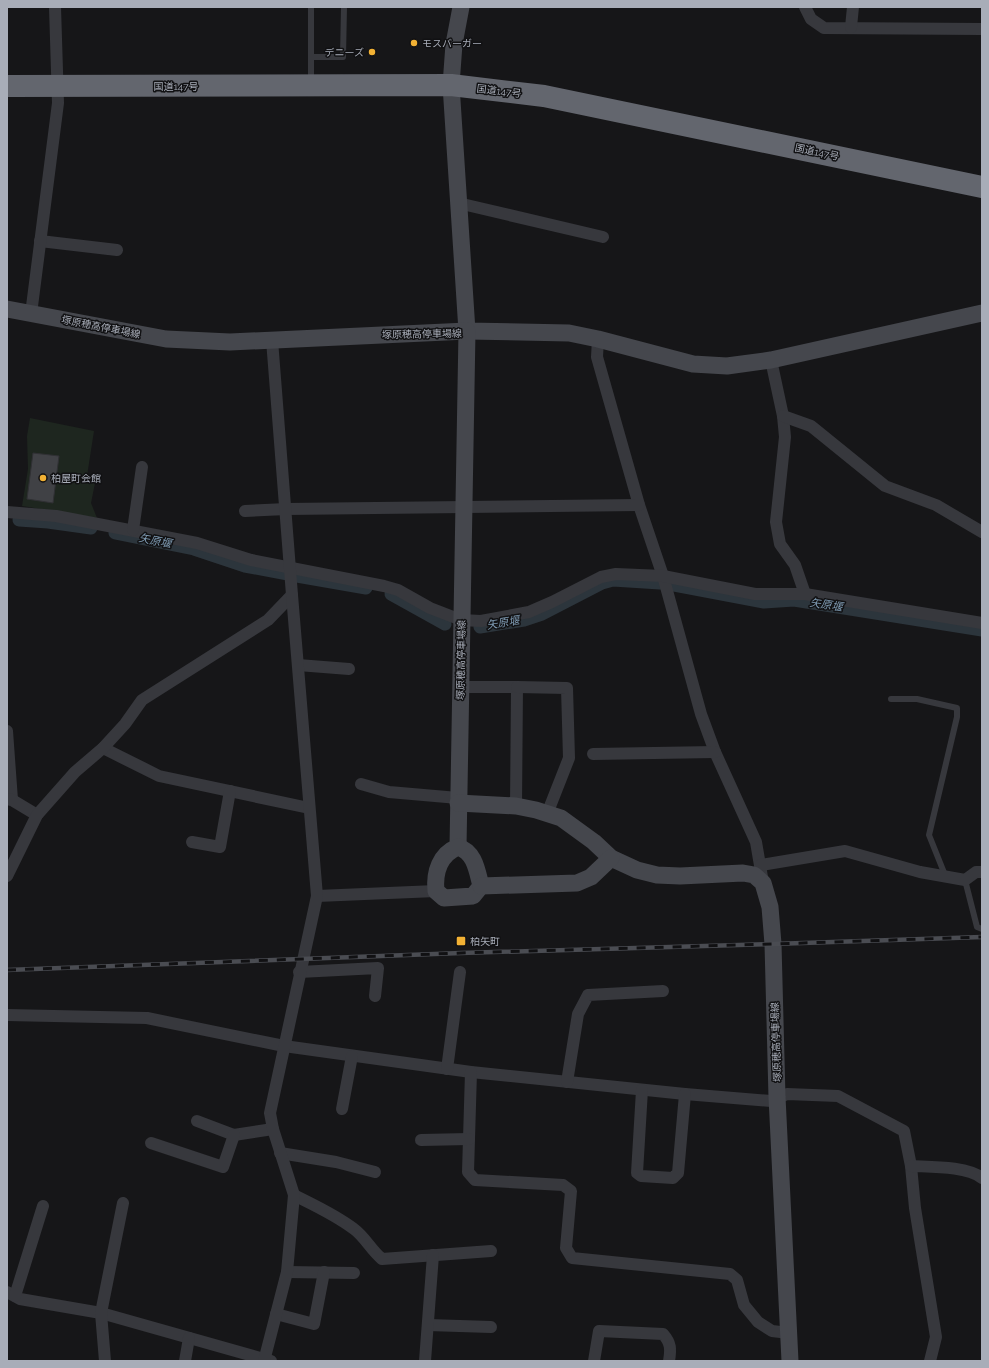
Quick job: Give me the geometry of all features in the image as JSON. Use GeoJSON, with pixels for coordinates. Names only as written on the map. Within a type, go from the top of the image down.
{"type":"FeatureCollection","features":[{"type":"Feature","properties":{"kind":"highway","name":"国道147号"},"geometry":{"type":"LineString","coordinates":[[7,86],[451,85],[544,96],[982,187]]}},
{"type":"Feature","properties":{"kind":"main road"},"geometry":{"type":"LineString","coordinates":[[461,7],[454,44],[451,85],[466,331],[569,333],[598,339],[693,364],[726,366],[771,360],[982,313]]}},
{"type":"Feature","properties":{"kind":"main road","name":"塚原穂高停車場線"},"geometry":{"type":"LineString","coordinates":[[7,310],[166,339],[230,342],[466,331],[458,847]]}},
{"type":"Feature","properties":{"kind":"main road"},"geometry":{"type":"LineString","coordinates":[[458,800],[516,806],[561,818],[578,830],[611,858],[637,870],[680,876],[743,873],[754,875],[763,883]]}},
{"type":"Feature","properties":{"kind":"main road"},"geometry":{"type":"LineString","coordinates":[[481,886],[474,862],[466,849],[458,847],[448,851],[440,863],[435,878],[436,891],[444,898],[473,896],[481,886],[577,883],[591,877],[611,858]]}},
{"type":"Feature","properties":{"kind":"main road","name":"塚原穂高停車場線"},"geometry":{"type":"LineString","coordinates":[[763,883],[770,907],[773,944],[777,1097],[790,1361]]}},
{"type":"Feature","properties":{"kind":"street"},"geometry":{"type":"LineString","coordinates":[[31,314],[58,103],[56,86],[55,7]]}},
{"type":"Feature","properties":{"kind":"street"},"geometry":{"type":"LineString","coordinates":[[805,7],[811,18],[824,28],[982,29]]}},
{"type":"Feature","properties":{"kind":"street"},"geometry":{"type":"LineString","coordinates":[[851,27],[853,7]]}},
{"type":"Feature","properties":{"kind":"street"},"geometry":{"type":"LineString","coordinates":[[458,203],[603,237]]}},
{"type":"Feature","properties":{"kind":"street"},"geometry":{"type":"LineString","coordinates":[[40,241],[117,250]]}},
{"type":"Feature","properties":{"kind":"street"},"geometry":{"type":"LineString","coordinates":[[598,339],[597,357],[639,505],[663,576],[700,714],[715,752],[756,842],[763,883]]}},
{"type":"Feature","properties":{"kind":"street"},"geometry":{"type":"LineString","coordinates":[[43,1206],[11,1294],[101,1313],[267,1360],[276,1314],[287,1272],[294,1195],[273,1130],[270,1113],[299,972],[317,896],[272,340]]}},
{"type":"Feature","properties":{"kind":"street"},"geometry":{"type":"LineString","coordinates":[[771,360],[783,416],[785,437],[776,522],[780,544],[795,565],[805,594]]}},
{"type":"Feature","properties":{"kind":"street"},"geometry":{"type":"LineString","coordinates":[[783,416],[811,426],[885,486],[936,505],[982,532]]}},
{"type":"Feature","properties":{"kind":"street"},"geometry":{"type":"LineString","coordinates":[[132,530],[142,467]]}},
{"type":"Feature","properties":{"kind":"street"},"geometry":{"type":"LineString","coordinates":[[245,511],[286,508],[464,508],[639,505]]}},
{"type":"Feature","properties":{"kind":"street"},"geometry":{"type":"LineString","coordinates":[[7,512],[56,516],[132,530],[197,543],[251,560],[384,586],[398,590],[430,608],[461,620],[481,621],[529,612],[601,577],[616,574],[663,576],[755,594],[805,594],[982,623]]}},
{"type":"Feature","properties":{"kind":"street"},"geometry":{"type":"LineString","coordinates":[[7,876],[37,815],[75,772],[103,748],[125,724],[142,700],[268,620],[292,595]]}},
{"type":"Feature","properties":{"kind":"street"},"geometry":{"type":"LineString","coordinates":[[298,665],[349,669]]}},
{"type":"Feature","properties":{"kind":"street"},"geometry":{"type":"LineString","coordinates":[[460,687],[567,688],[569,758],[547,814]]}},
{"type":"Feature","properties":{"kind":"street"},"geometry":{"type":"LineString","coordinates":[[516,806],[517,687]]}},
{"type":"Feature","properties":{"kind":"street"},"geometry":{"type":"LineString","coordinates":[[7,731],[9,800],[37,815]]}},
{"type":"Feature","properties":{"kind":"street"},"geometry":{"type":"LineString","coordinates":[[103,748],[159,776],[309,808]]}},
{"type":"Feature","properties":{"kind":"street"},"geometry":{"type":"LineString","coordinates":[[593,754],[715,752]]}},
{"type":"Feature","properties":{"kind":"street"},"geometry":{"type":"LineString","coordinates":[[361,784],[389,792],[458,800]]}},
{"type":"Feature","properties":{"kind":"street"},"geometry":{"type":"LineString","coordinates":[[192,842],[220,847],[230,791]]}},
{"type":"Feature","properties":{"kind":"street"},"geometry":{"type":"LineString","coordinates":[[761,865],[845,851],[920,872],[965,880],[976,872],[982,872]]}},
{"type":"Feature","properties":{"kind":"street"},"geometry":{"type":"LineString","coordinates":[[317,896],[436,891]]}},
{"type":"Feature","properties":{"kind":"street"},"geometry":{"type":"LineString","coordinates":[[299,972],[378,968],[375,996]]}},
{"type":"Feature","properties":{"kind":"street"},"geometry":{"type":"LineString","coordinates":[[447,1069],[460,972]]}},
{"type":"Feature","properties":{"kind":"street"},"geometry":{"type":"LineString","coordinates":[[567,1082],[578,1014],[588,995],[663,991]]}},
{"type":"Feature","properties":{"kind":"street"},"geometry":{"type":"LineString","coordinates":[[7,1015],[147,1018],[284,1046],[352,1056],[471,1072],[642,1090],[772,1101],[777,1097],[787,1094],[838,1096],[904,1131],[911,1166],[915,1208],[936,1337],[930,1361]]}},
{"type":"Feature","properties":{"kind":"street"},"geometry":{"type":"LineString","coordinates":[[342,1109],[352,1056]]}},
{"type":"Feature","properties":{"kind":"street"},"geometry":{"type":"LineString","coordinates":[[471,1072],[468,1172],[475,1180],[564,1184],[571,1191],[566,1248],[572,1258],[730,1274],[737,1280],[744,1306],[758,1322],[772,1331],[789,1333]]}},
{"type":"Feature","properties":{"kind":"street"},"geometry":{"type":"LineString","coordinates":[[642,1090],[636,1173],[641,1176],[673,1178],[678,1173],[685,1094]]}},
{"type":"Feature","properties":{"kind":"street"},"geometry":{"type":"LineString","coordinates":[[197,1121],[234,1135],[273,1130]]}},
{"type":"Feature","properties":{"kind":"street"},"geometry":{"type":"LineString","coordinates":[[151,1143],[223,1167],[234,1135]]}},
{"type":"Feature","properties":{"kind":"street"},"geometry":{"type":"LineString","coordinates":[[421,1140],[469,1140]]}},
{"type":"Feature","properties":{"kind":"street"},"geometry":{"type":"LineString","coordinates":[[280,1153],[336,1162],[376,1172]]}},
{"type":"Feature","properties":{"kind":"street"},"geometry":{"type":"LineString","coordinates":[[911,1166],[956,1169],[978,1174],[982,1178]]}},
{"type":"Feature","properties":{"kind":"street"},"geometry":{"type":"LineString","coordinates":[[294,1195],[327,1211],[355,1230],[372,1252],[382,1258],[433,1256],[491,1250]]}},
{"type":"Feature","properties":{"kind":"street"},"geometry":{"type":"LineString","coordinates":[[105,1361],[101,1313],[123,1203]]}},
{"type":"Feature","properties":{"kind":"street"},"geometry":{"type":"LineString","coordinates":[[425,1361],[433,1256]]}},
{"type":"Feature","properties":{"kind":"street"},"geometry":{"type":"LineString","coordinates":[[287,1272],[354,1273]]}},
{"type":"Feature","properties":{"kind":"street"},"geometry":{"type":"LineString","coordinates":[[276,1314],[314,1324],[324,1272]]}},
{"type":"Feature","properties":{"kind":"street"},"geometry":{"type":"LineString","coordinates":[[428,1325],[492,1327]]}},
{"type":"Feature","properties":{"kind":"street"},"geometry":{"type":"LineString","coordinates":[[594,1361],[599,1331],[663,1334],[669,1341],[672,1349],[669,1361]]}},
{"type":"Feature","properties":{"kind":"street"},"geometry":{"type":"LineString","coordinates":[[185,1361],[190,1338]]}},
{"type":"Feature","properties":{"kind":"lane"},"geometry":{"type":"LineString","coordinates":[[311,7],[311,86]]}},
{"type":"Feature","properties":{"kind":"lane"},"geometry":{"type":"LineString","coordinates":[[311,57],[343,57],[344,7]]}},
{"type":"Feature","properties":{"kind":"lane"},"geometry":{"type":"LineString","coordinates":[[892,699],[917,699],[957,708],[957,717],[930,835],[945,876]]}},
{"type":"Feature","properties":{"kind":"lane"},"geometry":{"type":"LineString","coordinates":[[965,880],[977,927],[982,929]]}},
{"type":"Feature","properties":{"kind":"shaded area"},"geometry":{"type":"Polygon","coordinates":[[[30,418],[94,431],[87,476],[96,478],[91,503],[97,518],[22,506],[28,469],[27,436],[30,418]]]}},
{"type":"Feature","properties":{"kind":"building","name":"柏屋町会館"},"geometry":{"type":"Polygon","coordinates":[[[33,453],[59,456],[53,503],[27,499],[33,453]]]}},
{"type":"Feature","properties":{"kind":"waterway","name":"矢原堰"},"geometry":{"type":"LineString","coordinates":[[19,520],[48,522],[91,528]]}},
{"type":"Feature","properties":{"kind":"waterway","name":"矢原堰"},"geometry":{"type":"LineString","coordinates":[[115,533],[194,549],[245,566],[288,574]]}},
{"type":"Feature","properties":{"kind":"waterway","name":"矢原堰"},"geometry":{"type":"LineString","coordinates":[[297,576],[366,588]]}},
{"type":"Feature","properties":{"kind":"waterway","name":"矢原堰"},"geometry":{"type":"LineString","coordinates":[[480,627],[524,620],[542,614],[602,583],[613,580],[660,583]]}},
{"type":"Feature","properties":{"kind":"waterway","name":"矢原堰"},"geometry":{"type":"LineString","coordinates":[[669,584],[764,602],[794,600],[982,630]]}},
{"type":"Feature","properties":{"kind":"waterway","name":"矢原堰"},"geometry":{"type":"LineString","coordinates":[[391,594],[445,624]]}},
{"type":"Feature","properties":{"kind":"railway"},"geometry":{"type":"LineString","coordinates":[[7,970],[461,953],[982,937]]}},
{"type":"Feature","properties":{"kind":"place","name":"モスバーガー"},"geometry":{"type":"Point","coordinates":[414,43]}},
{"type":"Feature","properties":{"kind":"place","name":"デニーズ"},"geometry":{"type":"Point","coordinates":[372,52]}},
{"type":"Feature","properties":{"kind":"place","name":"柏屋町会館"},"geometry":{"type":"Point","coordinates":[43,478]}},
{"type":"Feature","properties":{"kind":"place","name":"柏矢町"},"geometry":{"type":"Point","coordinates":[461,941]}}]}
